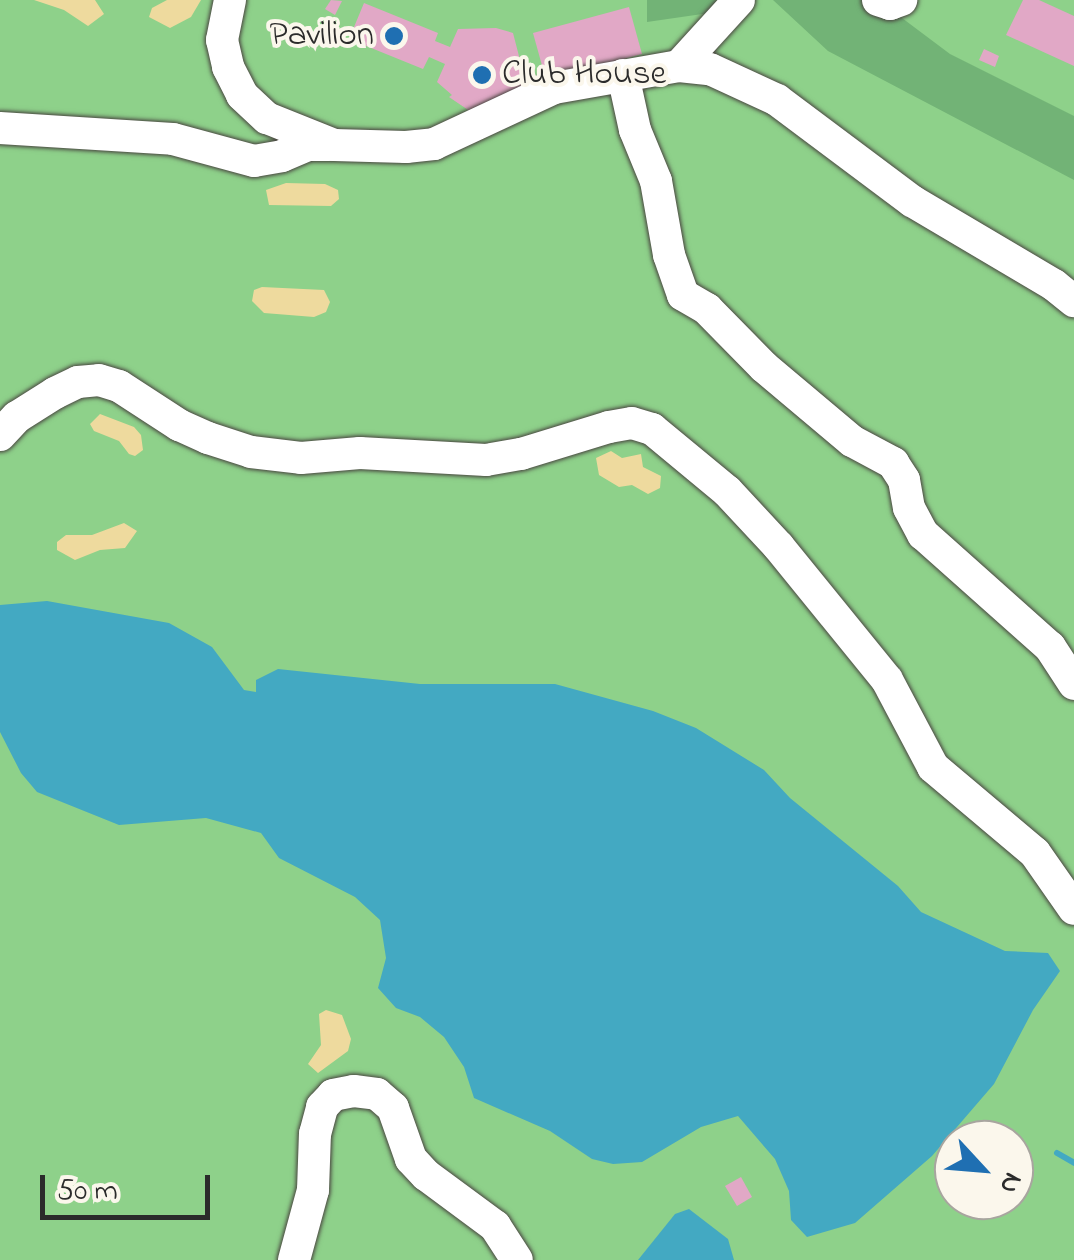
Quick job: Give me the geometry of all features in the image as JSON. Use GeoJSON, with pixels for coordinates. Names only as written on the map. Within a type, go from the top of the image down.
{"type":"FeatureCollection","features":[{"type":"Feature","properties":{"kind":"lane"},"geometry":{"type":"LineString","coordinates":[[230,0],[222,40],[242,95],[267,118],[334,144]]}},
{"type":"Feature","properties":{"kind":"lane"},"geometry":{"type":"LineString","coordinates":[[679,66],[740,0]]}},
{"type":"Feature","properties":{"kind":"lane"},"geometry":{"type":"LineString","coordinates":[[878,0],[901,0]]}},
{"type":"Feature","properties":{"kind":"lane"},"geometry":{"type":"LineString","coordinates":[[0,128],[173,139],[254,161],[308,145],[434,144],[554,88],[679,66],[710,69],[778,100],[912,200],[1074,301]]}},
{"type":"Feature","properties":{"kind":"lane"},"geometry":{"type":"LineString","coordinates":[[622,75],[635,130],[656,181],[669,255],[683,294],[707,309],[764,367],[852,440],[893,463],[904,480],[909,508],[923,534],[1050,648],[1074,684]]}},
{"type":"Feature","properties":{"kind":"lane"},"geometry":{"type":"LineString","coordinates":[[0,436],[17,418],[55,393],[78,382],[99,380],[119,386],[208,438],[251,452],[301,458],[360,454],[486,460],[521,454],[609,427],[632,423],[652,428],[728,491],[779,547],[888,680],[933,767],[1035,853],[1074,909]]}},
{"type":"Feature","properties":{"kind":"lane"},"geometry":{"type":"LineString","coordinates":[[294,1260],[312,1190],[315,1134],[322,1107],[333,1095],[354,1092],[377,1094],[394,1108],[411,1159],[426,1176],[495,1226],[517,1260]]}},
{"type":"Feature","properties":{"kind":"green space"},"geometry":{"type":"Polygon","coordinates":[[[0,0],[1074,0],[1074,1260],[0,1260],[0,0]]]}},
{"type":"Feature","properties":{"kind":"green space"},"geometry":{"type":"Polygon","coordinates":[[[647,0],[729,0],[716,12],[647,22],[647,0]]]}},
{"type":"Feature","properties":{"kind":"green space"},"geometry":{"type":"Polygon","coordinates":[[[773,0],[878,0],[950,54],[1074,116],[1074,180],[828,51],[773,0]]]}},
{"type":"Feature","properties":{"kind":"sand"},"geometry":{"type":"Polygon","coordinates":[[[34,0],[95,0],[104,14],[88,26],[64,10],[34,0]]]}},
{"type":"Feature","properties":{"kind":"sand"},"geometry":{"type":"Polygon","coordinates":[[[167,0],[201,0],[191,17],[170,28],[149,17],[152,8],[167,0]]]}},
{"type":"Feature","properties":{"kind":"sand"},"geometry":{"type":"Polygon","coordinates":[[[286,183],[325,184],[338,190],[339,199],[331,206],[269,205],[266,190],[286,183]]]}},
{"type":"Feature","properties":{"kind":"sand"},"geometry":{"type":"Polygon","coordinates":[[[254,290],[324,290],[330,302],[326,312],[314,317],[264,313],[252,301],[254,290]]]}},
{"type":"Feature","properties":{"kind":"sand"},"geometry":{"type":"Polygon","coordinates":[[[100,414],[134,427],[141,435],[143,450],[135,456],[129,454],[119,441],[94,431],[90,424],[100,414]]]}},
{"type":"Feature","properties":{"kind":"sand"},"geometry":{"type":"Polygon","coordinates":[[[611,451],[622,458],[641,454],[643,467],[661,476],[660,488],[648,494],[632,485],[619,487],[599,475],[596,458],[611,451]]]}},
{"type":"Feature","properties":{"kind":"sand"},"geometry":{"type":"Polygon","coordinates":[[[124,523],[137,531],[125,548],[100,550],[75,560],[57,550],[57,542],[66,535],[92,535],[124,523]]]}},
{"type":"Feature","properties":{"kind":"sand"},"geometry":{"type":"Polygon","coordinates":[[[326,1010],[342,1015],[351,1039],[348,1051],[318,1073],[308,1064],[321,1045],[319,1014],[326,1010]]]}},
{"type":"Feature","properties":{"kind":"water"},"geometry":{"type":"Polygon","coordinates":[[[47,601],[169,623],[212,647],[244,690],[256,692],[256,680],[278,669],[420,684],[555,684],[653,711],[696,728],[764,770],[790,798],[898,886],[921,912],[1005,951],[1048,953],[1060,971],[1033,1010],[994,1084],[963,1120],[934,1120],[932,1156],[855,1223],[807,1237],[791,1220],[789,1191],[775,1159],[738,1116],[701,1127],[642,1162],[613,1164],[592,1159],[550,1131],[474,1098],[464,1067],[444,1037],[420,1017],[396,1008],[378,988],[386,958],[380,920],[355,897],[279,858],[261,833],[206,818],[119,825],[37,792],[21,773],[0,732],[0,605],[47,601]]]}},
{"type":"Feature","properties":{"kind":"water"},"geometry":{"type":"Polygon","coordinates":[[[689,1209],[728,1239],[734,1260],[638,1260],[675,1214],[689,1209]]]}},
{"type":"Feature","properties":{"kind":"building"},"geometry":{"type":"Polygon","coordinates":[[[331,0],[342,1],[335,15],[325,9],[331,0]]]}},
{"type":"Feature","properties":{"kind":"building"},"geometry":{"type":"Polygon","coordinates":[[[1023,0],[1039,0],[1074,16],[1074,66],[1006,35],[1023,0]]]}},
{"type":"Feature","properties":{"kind":"building","name":"Club House"},"geometry":{"type":"Polygon","coordinates":[[[364,3],[438,33],[435,41],[450,47],[458,29],[496,28],[513,33],[527,87],[480,118],[449,97],[452,95],[437,82],[445,64],[429,57],[423,69],[349,39],[364,3]]]}},
{"type":"Feature","properties":{"kind":"building"},"geometry":{"type":"Polygon","coordinates":[[[629,7],[642,54],[546,80],[533,33],[629,7]]]}},
{"type":"Feature","properties":{"kind":"building"},"geometry":{"type":"Polygon","coordinates":[[[984,49],[999,56],[995,67],[979,60],[984,49]]]}},
{"type":"Feature","properties":{"kind":"building"},"geometry":{"type":"Polygon","coordinates":[[[741,1177],[752,1197],[737,1206],[725,1186],[741,1177]]]}},
{"type":"Feature","properties":{"kind":"waterway"},"geometry":{"type":"LineString","coordinates":[[1057,1153],[1074,1163]]}},
{"type":"Feature","properties":{"kind":"place","name":"Pavilion"},"geometry":{"type":"Point","coordinates":[394,36]}},
{"type":"Feature","properties":{"kind":"place","name":"Club House"},"geometry":{"type":"Point","coordinates":[482,75]}}]}
